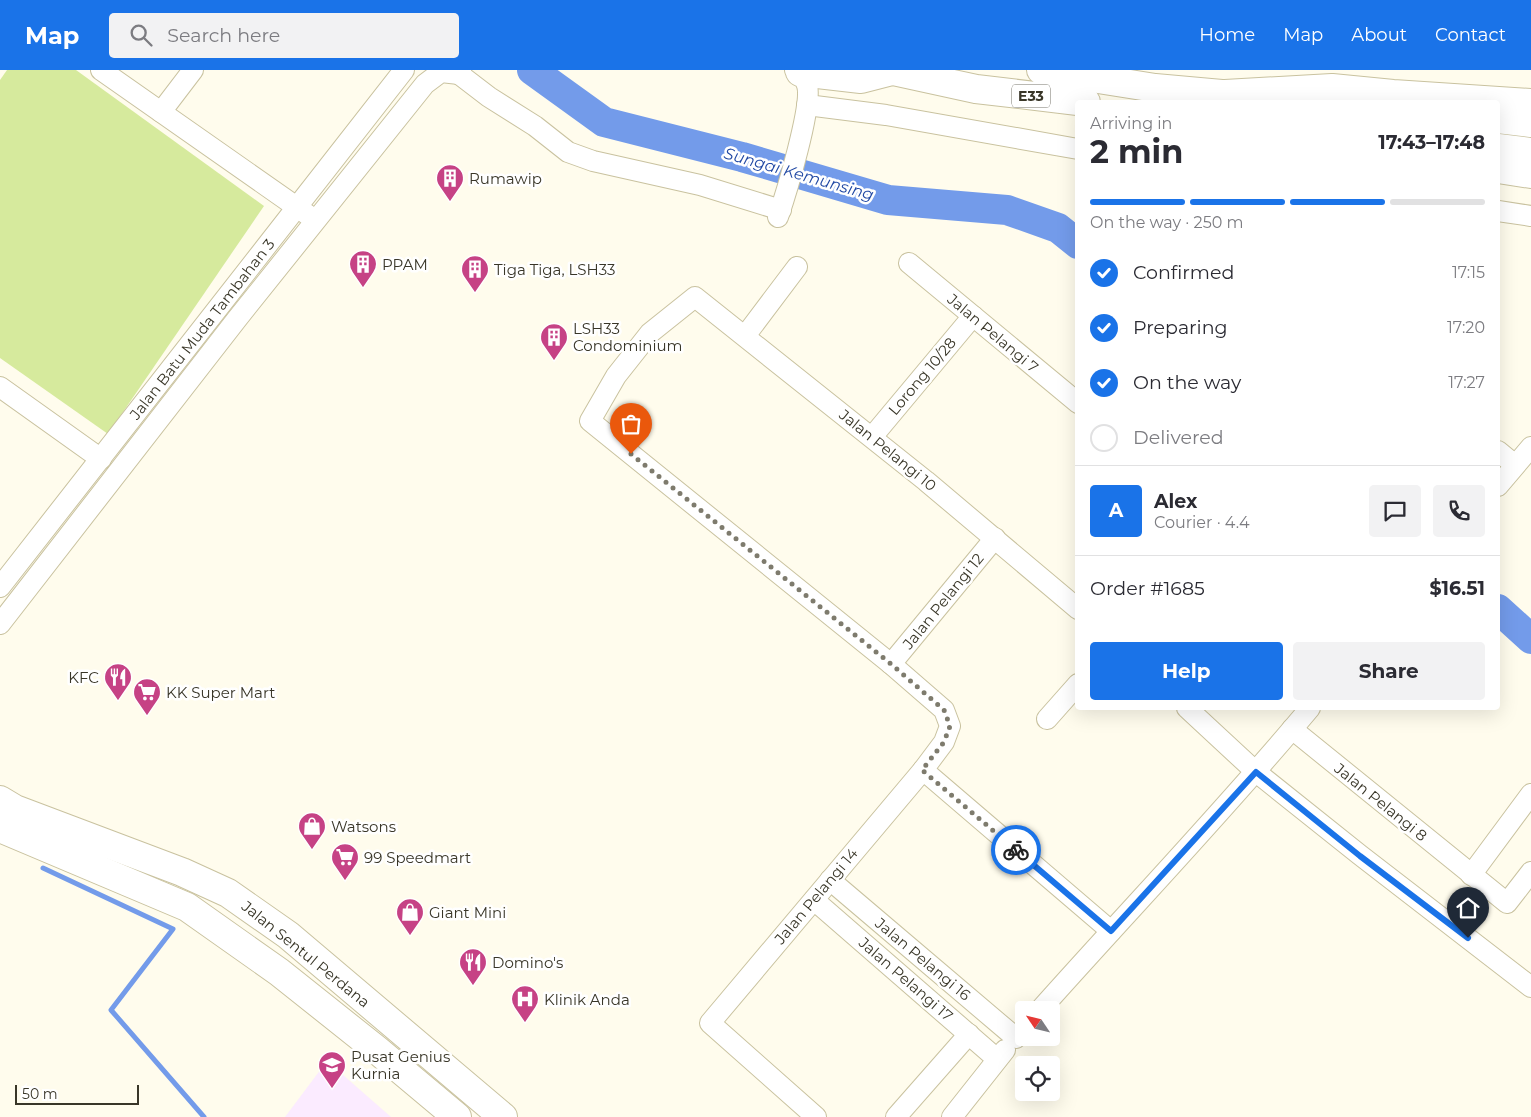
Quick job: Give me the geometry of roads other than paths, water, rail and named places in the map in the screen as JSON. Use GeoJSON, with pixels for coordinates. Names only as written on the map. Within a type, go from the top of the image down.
{"type":"FeatureCollection","features":[{"type":"Feature","properties":{"kind":"main road","name":"E33"},"geometry":{"type":"LineString","coordinates":[[891,70],[976,89],[1075,101]]}},
{"type":"Feature","properties":{"kind":"main road"},"geometry":{"type":"LineString","coordinates":[[797,71],[861,79],[891,70]]}},
{"type":"Feature","properties":{"kind":"main road","name":"E33"},"geometry":{"type":"LineString","coordinates":[[1041,70],[1155,88],[1306,100]]}},
{"type":"Feature","properties":{"kind":"main road"},"geometry":{"type":"LineString","coordinates":[[1225,94],[1332,88],[1485,100]]}},
{"type":"Feature","properties":{"kind":"main road"},"geometry":{"type":"LineString","coordinates":[[1500,101],[1531,103]]}},
{"type":"Feature","properties":{"kind":"main road"},"geometry":{"type":"LineString","coordinates":[[1500,119],[1531,123]]}},
{"type":"Feature","properties":{"kind":"main road"},"geometry":{"type":"LineString","coordinates":[[1500,148],[1531,152]]}},
{"type":"Feature","properties":{"kind":"main road"},"geometry":{"type":"LineString","coordinates":[[1500,169],[1531,174]]}},
{"type":"Feature","properties":{"kind":"main road","name":"Jalan Sentul Perdana"},"geometry":{"type":"LineString","coordinates":[[0,800],[15,809],[182,872],[288,935],[503,1117]]}},
{"type":"Feature","properties":{"kind":"main road","name":"Jalan Sentul Perdana"},"geometry":{"type":"LineString","coordinates":[[0,828],[187,907],[254,953],[385,1056],[457,1117]]}},
{"type":"Feature","properties":{"kind":"main road"},"geometry":{"type":"LineString","coordinates":[[187,907],[239,906],[254,953]]}},
{"type":"Feature","properties":{"kind":"street"},"geometry":{"type":"LineString","coordinates":[[101,70],[315,220]]}},
{"type":"Feature","properties":{"kind":"street"},"geometry":{"type":"LineString","coordinates":[[160,112],[193,70]]}},
{"type":"Feature","properties":{"kind":"street","name":"Jalan Batu Muda Tambahan 3"},"geometry":{"type":"LineString","coordinates":[[0,587],[404,70]]}},
{"type":"Feature","properties":{"kind":"street"},"geometry":{"type":"LineString","coordinates":[[0,624],[315,220],[425,84],[441,72],[460,72],[489,97],[536,126],[568,152],[593,161],[700,185],[782,208],[807,105],[807,85],[797,71]]}},
{"type":"Feature","properties":{"kind":"street"},"geometry":{"type":"LineString","coordinates":[[807,105],[886,115],[1075,148]]}},
{"type":"Feature","properties":{"kind":"street"},"geometry":{"type":"LineString","coordinates":[[1500,211],[1531,216]]}},
{"type":"Feature","properties":{"kind":"street","name":"Jalan Pelangi 7"},"geometry":{"type":"LineString","coordinates":[[909,263],[1075,401]]}},
{"type":"Feature","properties":{"kind":"street"},"geometry":{"type":"LineString","coordinates":[[745,336],[797,268]]}},
{"type":"Feature","properties":{"kind":"street","name":"Jalan Pelangi 10"},"geometry":{"type":"LineString","coordinates":[[891,664],[590,421],[616,376],[650,333],[695,297],[872,437],[1075,606]]}},
{"type":"Feature","properties":{"kind":"street","name":"Lorong 10/28"},"geometry":{"type":"LineString","coordinates":[[872,437],[973,316]]}},
{"type":"Feature","properties":{"kind":"street"},"geometry":{"type":"LineString","coordinates":[[0,387],[100,459]]}},
{"type":"Feature","properties":{"kind":"street"},"geometry":{"type":"LineString","coordinates":[[1500,484],[1531,447]]}},
{"type":"Feature","properties":{"kind":"street"},"geometry":{"type":"LineString","coordinates":[[1500,453],[1515,466]]}},
{"type":"Feature","properties":{"kind":"street","name":"Jalan Pelangi 12"},"geometry":{"type":"LineString","coordinates":[[891,664],[995,538]]}},
{"type":"Feature","properties":{"kind":"street","name":"Jalan Pelangi 14"},"geometry":{"type":"LineString","coordinates":[[816,1117],[710,1023],[944,742],[950,726],[944,710],[891,664]]}},
{"type":"Feature","properties":{"kind":"street"},"geometry":{"type":"LineString","coordinates":[[1047,719],[1075,687]]}},
{"type":"Feature","properties":{"kind":"street"},"geometry":{"type":"LineString","coordinates":[[1189,710],[1256,772],[1360,856],[1531,988]]}},
{"type":"Feature","properties":{"kind":"street"},"geometry":{"type":"LineString","coordinates":[[1048,1001],[1256,772],[1308,710]]}},
{"type":"Feature","properties":{"kind":"street","name":"Jalan Pelangi 8"},"geometry":{"type":"LineString","coordinates":[[1292,729],[1506,903],[1531,872]]}},
{"type":"Feature","properties":{"kind":"street"},"geometry":{"type":"LineString","coordinates":[[922,770],[1111,931]]}},
{"type":"Feature","properties":{"kind":"street"},"geometry":{"type":"LineString","coordinates":[[1471,875],[1531,794]]}},
{"type":"Feature","properties":{"kind":"street","name":"Jalan Pelangi 16"},"geometry":{"type":"LineString","coordinates":[[830,880],[1015,1029]]}},
{"type":"Feature","properties":{"kind":"street","name":"Jalan Pelangi 17"},"geometry":{"type":"LineString","coordinates":[[814,900],[997,1059]]}},
{"type":"Feature","properties":{"kind":"street"},"geometry":{"type":"LineString","coordinates":[[896,1117],[969,1034]]}},
{"type":"Feature","properties":{"kind":"street"},"geometry":{"type":"LineString","coordinates":[[952,1117],[1015,1039]]}},
{"type":"Feature","properties":{"kind":"waterway","name":"Sungai Kemunsing"},"geometry":{"type":"LineString","coordinates":[[532,70],[604,122],[742,157],[888,200],[1007,210],[1058,228],[1075,242]]}},
{"type":"Feature","properties":{"kind":"waterway","name":"Sungai Kemunsing"},"geometry":{"type":"LineString","coordinates":[[1500,611],[1531,639]]}},
{"type":"Feature","properties":{"kind":"waterway"},"geometry":{"type":"LineString","coordinates":[[43,868],[173,929],[111,1010],[204,1117]]}},
{"type":"Feature","properties":{"kind":"place","name":"Rumawip"},"geometry":{"type":"Point","coordinates":[450,202]}},
{"type":"Feature","properties":{"kind":"place","name":"PPAM"},"geometry":{"type":"Point","coordinates":[363,288]}},
{"type":"Feature","properties":{"kind":"place","name":"Tiga Tiga, LSH33"},"geometry":{"type":"Point","coordinates":[475,293]}},
{"type":"Feature","properties":{"kind":"place","name":"LSH33 Condominium"},"geometry":{"type":"Point","coordinates":[554,361]}},
{"type":"Feature","properties":{"kind":"place","name":"KFC"},"geometry":{"type":"Point","coordinates":[118,701]}},
{"type":"Feature","properties":{"kind":"place","name":"KK Super Mart"},"geometry":{"type":"Point","coordinates":[147,716]}},
{"type":"Feature","properties":{"kind":"place","name":"Watsons"},"geometry":{"type":"Point","coordinates":[312,850]}},
{"type":"Feature","properties":{"kind":"place","name":"99 Speedmart"},"geometry":{"type":"Point","coordinates":[345,881]}},
{"type":"Feature","properties":{"kind":"place","name":"Giant Mini"},"geometry":{"type":"Point","coordinates":[410,936]}},
{"type":"Feature","properties":{"kind":"place","name":"Domino's"},"geometry":{"type":"Point","coordinates":[473,986]}},
{"type":"Feature","properties":{"kind":"place","name":"Klinik Anda"},"geometry":{"type":"Point","coordinates":[525,1023]}},
{"type":"Feature","properties":{"kind":"place","name":"Pusat Genius Kurnia"},"geometry":{"type":"Point","coordinates":[332,1089]}}]}
